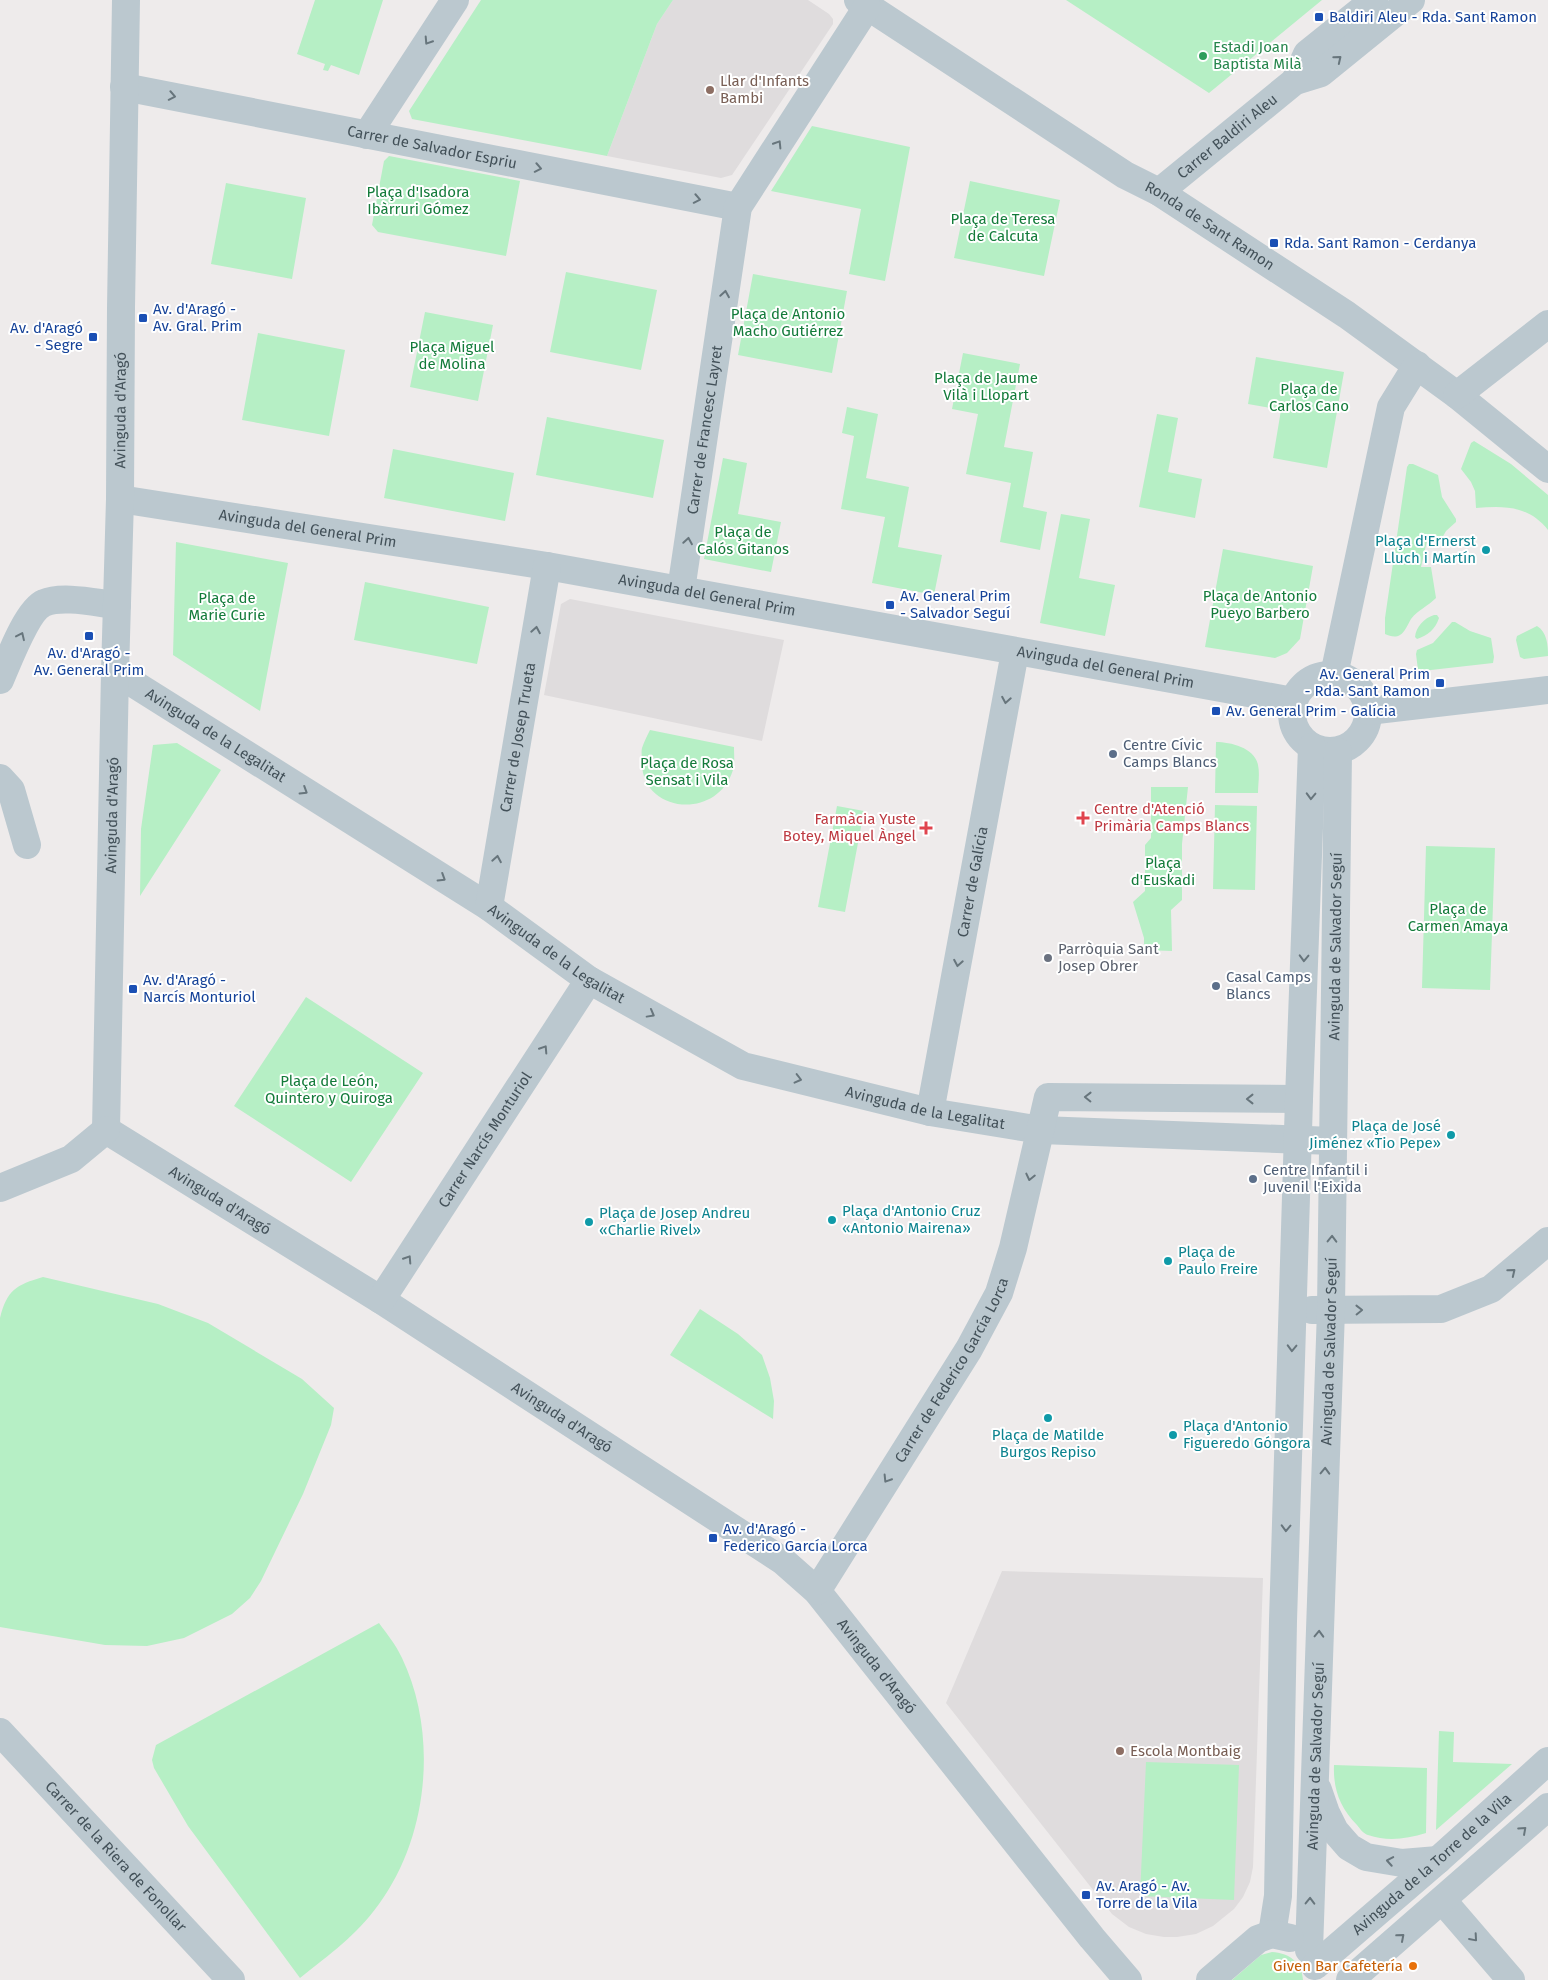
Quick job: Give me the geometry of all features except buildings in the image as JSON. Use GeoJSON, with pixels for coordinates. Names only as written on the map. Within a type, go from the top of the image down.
{"type":"FeatureCollection","features":[{"type":"Feature","properties":{"kind":"street","name":"Avinguda d'Aragó"},"geometry":{"type":"LineString","coordinates":[[115,0],[114,33],[125,53]]}},
{"type":"Feature","properties":{"kind":"street","name":"Avinguda d'Aragó"},"geometry":{"type":"LineString","coordinates":[[126,0],[120,499],[106,1130],[382,1300],[783,1561],[817,1591],[1087,1932],[1128,1980]]}},
{"type":"Feature","properties":{"kind":"street","name":"Avinguda d'Aragó"},"geometry":{"type":"LineString","coordinates":[[125,53],[137,37],[138,0]]}},
{"type":"Feature","properties":{"kind":"street"},"geometry":{"type":"LineString","coordinates":[[367,134],[455,0]]}},
{"type":"Feature","properties":{"kind":"street","name":"Carrer Baldiri Aleu"},"geometry":{"type":"LineString","coordinates":[[1295,81],[1307,54],[1374,0]]}},
{"type":"Feature","properties":{"kind":"street","name":"Carrer Baldiri Aleu"},"geometry":{"type":"LineString","coordinates":[[1159,192],[1295,81],[1322,72],[1412,0]]}},
{"type":"Feature","properties":{"kind":"street","name":"Ronda de Sant Ramon"},"geometry":{"type":"LineString","coordinates":[[862,3],[1125,175],[1159,192],[1347,315],[1457,395],[1548,469]]}},
{"type":"Feature","properties":{"kind":"street","name":"Carrer de Francesc Layret"},"geometry":{"type":"LineString","coordinates":[[680,590],[738,207],[862,3]]}},
{"type":"Feature","properties":{"kind":"street","name":"Carrer de Salvador Espriu"},"geometry":{"type":"LineString","coordinates":[[124,87],[738,207]]}},
{"type":"Feature","properties":{"kind":"street"},"geometry":{"type":"LineString","coordinates":[[1457,395],[1548,324]]}},
{"type":"Feature","properties":{"kind":"street"},"geometry":{"type":"LineString","coordinates":[[1334,675],[1391,407],[1417,365]]}},
{"type":"Feature","properties":{"kind":"street","name":"Avinguda del General Prim"},"geometry":{"type":"LineString","coordinates":[[120,499],[547,566],[1293,701]]}},
{"type":"Feature","properties":{"kind":"street","name":"Carrer de Josep Trueta"},"geometry":{"type":"LineString","coordinates":[[489,907],[547,566]]}},
{"type":"Feature","properties":{"kind":"street"},"geometry":{"type":"LineString","coordinates":[[0,680],[31,614],[42,604],[49,601],[69,600],[117,605]]}},
{"type":"Feature","properties":{"kind":"street","name":"Carrer de Galícia"},"geometry":{"type":"LineString","coordinates":[[930,1112],[1015,652]]}},
{"type":"Feature","properties":{"kind":"street","name":"Avinguda de la Legalitat"},"geometry":{"type":"LineString","coordinates":[[115,672],[489,907],[589,980],[742,1066],[930,1112],[1041,1130],[1333,1141]]}},
{"type":"Feature","properties":{"kind":"street"},"geometry":{"type":"LineString","coordinates":[[1334,675],[1354,683],[1362,693],[1368,711],[1365,730],[1358,740],[1325,749],[1308,745],[1299,737],[1292,721],[1293,701],[1306,683],[1315,678],[1334,675]]}},
{"type":"Feature","properties":{"kind":"street"},"geometry":{"type":"LineString","coordinates":[[1368,711],[1548,690]]}},
{"type":"Feature","properties":{"kind":"street","name":"Avinguda de Salvador Seguí"},"geometry":{"type":"LineString","coordinates":[[1272,1934],[1278,1878],[1283,1620],[1299,1099],[1325,749]]}},
{"type":"Feature","properties":{"kind":"street","name":"Avinguda de Salvador Seguí"},"geometry":{"type":"LineString","coordinates":[[1313,1965],[1314,1778],[1331,1310],[1333,1141],[1325,749]]}},
{"type":"Feature","properties":{"kind":"street"},"geometry":{"type":"LineString","coordinates":[[0,778],[11,790],[27,845]]}},
{"type":"Feature","properties":{"kind":"street","name":"Carrer Narcís Monturiol"},"geometry":{"type":"LineString","coordinates":[[382,1300],[589,980]]}},
{"type":"Feature","properties":{"kind":"street"},"geometry":{"type":"LineString","coordinates":[[1041,1130],[1048,1097],[1299,1099]]}},
{"type":"Feature","properties":{"kind":"street"},"geometry":{"type":"LineString","coordinates":[[0,1188],[72,1159],[106,1130]]}},
{"type":"Feature","properties":{"kind":"street","name":"Carrer de Federico García Lorca"},"geometry":{"type":"LineString","coordinates":[[817,1591],[969,1349],[999,1293],[1013,1248],[1041,1130]]}},
{"type":"Feature","properties":{"kind":"street"},"geometry":{"type":"LineString","coordinates":[[1293,1310],[1441,1309],[1491,1289],[1548,1241]]}},
{"type":"Feature","properties":{"kind":"street","name":"Carrer de la Riera de Fonollar"},"geometry":{"type":"LineString","coordinates":[[0,1732],[232,1980]]}},
{"type":"Feature","properties":{"kind":"street","name":"Avinguda de la Torre de la Vila"},"geometry":{"type":"LineString","coordinates":[[1313,1965],[1438,1860],[1548,1761]]}},
{"type":"Feature","properties":{"kind":"street"},"geometry":{"type":"LineString","coordinates":[[1314,1778],[1335,1831],[1348,1847],[1366,1857],[1402,1863],[1438,1860]]}},
{"type":"Feature","properties":{"kind":"street"},"geometry":{"type":"LineString","coordinates":[[1350,1980],[1443,1901],[1548,1807]]}},
{"type":"Feature","properties":{"kind":"street"},"geometry":{"type":"LineString","coordinates":[[1443,1901],[1511,1980]]}},
{"type":"Feature","properties":{"kind":"street"},"geometry":{"type":"LineString","coordinates":[[1210,1980],[1258,1939],[1272,1934],[1296,1939],[1313,1965]]}},
{"type":"Feature","properties":{"kind":"shaded area","name":"Llar d'Infants Bambi"},"geometry":{"type":"Polygon","coordinates":[[[673,0],[808,0],[829,14],[833,19],[833,24],[732,175],[721,178],[607,156],[657,24],[673,0]]]}},
{"type":"Feature","properties":{"kind":"shaded area"},"geometry":{"type":"Polygon","coordinates":[[[570,599],[784,640],[762,741],[544,695],[561,604],[570,599]]]}},
{"type":"Feature","properties":{"kind":"shaded area","name":"Escola Montbaig"},"geometry":{"type":"Polygon","coordinates":[[[1002,1571],[1263,1578],[1253,1867],[1250,1882],[1243,1897],[1234,1909],[1213,1926],[1196,1934],[1164,1937],[1146,1934],[1129,1927],[1112,1914],[946,1703],[1002,1571]]]}},
{"type":"Feature","properties":{"kind":"green space"},"geometry":{"type":"Polygon","coordinates":[[[315,0],[383,0],[359,75],[331,65],[328,71],[323,70],[325,64],[297,54],[315,0]]]}},
{"type":"Feature","properties":{"kind":"green space"},"geometry":{"type":"Polygon","coordinates":[[[481,0],[673,0],[657,24],[607,156],[412,119],[409,111],[481,0]]]}},
{"type":"Feature","properties":{"kind":"green space","name":"Estadi Joan Baptista Milà"},"geometry":{"type":"Polygon","coordinates":[[[1066,0],[1322,0],[1209,93],[1066,0]]]}},
{"type":"Feature","properties":{"kind":"green space"},"geometry":{"type":"Polygon","coordinates":[[[812,126],[910,147],[885,281],[849,274],[861,209],[771,191],[812,126]]]}},
{"type":"Feature","properties":{"kind":"green space","name":"Plaça d'Isadora Ibàrruri Gómez"},"geometry":{"type":"Polygon","coordinates":[[[389,156],[520,181],[506,256],[378,232],[372,225],[384,161],[389,156]]]}},
{"type":"Feature","properties":{"kind":"green space","name":"Plaça de Teresa de Calcuta"},"geometry":{"type":"Polygon","coordinates":[[[970,181],[1060,200],[1044,276],[954,258],[970,181]]]}},
{"type":"Feature","properties":{"kind":"green space"},"geometry":{"type":"Polygon","coordinates":[[[226,183],[306,198],[292,279],[211,264],[226,183]]]}},
{"type":"Feature","properties":{"kind":"green space"},"geometry":{"type":"Polygon","coordinates":[[[566,272],[657,290],[641,370],[550,352],[566,272]]]}},
{"type":"Feature","properties":{"kind":"green space","name":"Plaça de Antonio Macho Gutiérrez"},"geometry":{"type":"Polygon","coordinates":[[[753,274],[847,291],[832,373],[738,355],[753,274]]]}},
{"type":"Feature","properties":{"kind":"green space","name":"Plaça Miguel de Molina"},"geometry":{"type":"Polygon","coordinates":[[[425,312],[493,325],[478,401],[410,387],[425,312]]]}},
{"type":"Feature","properties":{"kind":"green space"},"geometry":{"type":"Polygon","coordinates":[[[258,333],[345,350],[329,436],[242,420],[258,333]]]}},
{"type":"Feature","properties":{"kind":"green space","name":"Plaça de Jaume Vilà i Llopart"},"geometry":{"type":"Polygon","coordinates":[[[963,353],[1020,364],[1004,447],[1033,452],[1023,507],[1047,512],[1040,550],[1000,542],[1011,483],[966,474],[978,414],[952,409],[963,353]]]}},
{"type":"Feature","properties":{"kind":"green space","name":"Plaça de Carlos Cano"},"geometry":{"type":"Polygon","coordinates":[[[1256,357],[1344,372],[1327,468],[1273,458],[1281,410],[1248,404],[1256,357]]]}},
{"type":"Feature","properties":{"kind":"green space"},"geometry":{"type":"Polygon","coordinates":[[[847,407],[878,414],[866,478],[909,487],[898,547],[942,555],[934,595],[872,583],[885,517],[841,509],[854,436],[842,433],[847,407]]]}},
{"type":"Feature","properties":{"kind":"green space"},"geometry":{"type":"Polygon","coordinates":[[[1157,414],[1178,418],[1168,472],[1202,479],[1195,518],[1139,507],[1157,414]]]}},
{"type":"Feature","properties":{"kind":"green space"},"geometry":{"type":"Polygon","coordinates":[[[547,417],[664,440],[653,498],[536,475],[547,417]]]}},
{"type":"Feature","properties":{"kind":"green space"},"geometry":{"type":"Polygon","coordinates":[[[1474,441],[1511,464],[1548,495],[1548,530],[1532,516],[1515,509],[1506,507],[1476,508],[1475,491],[1461,469],[1471,443],[1474,441]]]}},
{"type":"Feature","properties":{"kind":"green space"},"geometry":{"type":"Polygon","coordinates":[[[393,449],[514,473],[505,521],[384,498],[393,449]]]}},
{"type":"Feature","properties":{"kind":"green space","name":"Plaça de Calós Gitanos"},"geometry":{"type":"Polygon","coordinates":[[[723,458],[747,463],[738,514],[781,522],[771,572],[704,559],[723,458]]]}},
{"type":"Feature","properties":{"kind":"green space"},"geometry":{"type":"Polygon","coordinates":[[[1409,464],[1438,475],[1442,497],[1456,522],[1446,531],[1438,545],[1427,541],[1421,567],[1431,567],[1436,598],[1411,619],[1402,634],[1392,636],[1385,634],[1385,618],[1407,467],[1409,464]]]}},
{"type":"Feature","properties":{"kind":"green space"},"geometry":{"type":"Polygon","coordinates":[[[1061,514],[1090,519],[1079,578],[1115,585],[1105,636],[1040,623],[1061,514]]]}},
{"type":"Feature","properties":{"kind":"green space","name":"Plaça de Marie Curie"},"geometry":{"type":"Polygon","coordinates":[[[176,542],[288,563],[260,711],[173,655],[176,542]]]}},
{"type":"Feature","properties":{"kind":"green space","name":"Plaça de Antonio Pueyo Barbero"},"geometry":{"type":"Polygon","coordinates":[[[1223,549],[1313,566],[1300,639],[1287,653],[1275,658],[1205,647],[1223,549]]]}},
{"type":"Feature","properties":{"kind":"green space"},"geometry":{"type":"Polygon","coordinates":[[[365,582],[489,607],[477,664],[354,640],[365,582]]]}},
{"type":"Feature","properties":{"kind":"green space"},"geometry":{"type":"Polygon","coordinates":[[[1437,615],[1439,618],[1433,629],[1428,634],[1417,639],[1415,637],[1419,626],[1427,618],[1437,615]]]}},
{"type":"Feature","properties":{"kind":"green space"},"geometry":{"type":"Polygon","coordinates":[[[1452,622],[1491,638],[1493,663],[1418,670],[1417,650],[1433,643],[1452,622]]]}},
{"type":"Feature","properties":{"kind":"green space"},"geometry":{"type":"Polygon","coordinates":[[[1537,626],[1545,635],[1548,656],[1524,659],[1520,657],[1516,640],[1517,636],[1537,626]]]}},
{"type":"Feature","properties":{"kind":"green space","name":"Plaça de Rosa Sensat i Vila"},"geometry":{"type":"Polygon","coordinates":[[[650,730],[734,747],[734,768],[724,786],[712,797],[697,803],[682,804],[667,801],[654,792],[645,780],[642,763],[642,748],[650,730]]]}},
{"type":"Feature","properties":{"kind":"green space"},"geometry":{"type":"Polygon","coordinates":[[[1216,742],[1242,747],[1252,754],[1259,768],[1258,793],[1215,793],[1216,742]]]}},
{"type":"Feature","properties":{"kind":"green space"},"geometry":{"type":"Polygon","coordinates":[[[177,743],[221,770],[140,896],[141,829],[153,745],[177,743]]]}},
{"type":"Feature","properties":{"kind":"green space","name":"Plaça d'Euskadi"},"geometry":{"type":"Polygon","coordinates":[[[1151,787],[1188,787],[1182,844],[1182,900],[1171,910],[1172,951],[1144,950],[1144,938],[1133,902],[1145,891],[1145,845],[1151,838],[1151,787]]]}},
{"type":"Feature","properties":{"kind":"green space"},"geometry":{"type":"Polygon","coordinates":[[[1215,805],[1257,806],[1255,890],[1213,889],[1215,805]]]}},
{"type":"Feature","properties":{"kind":"green space"},"geometry":{"type":"Polygon","coordinates":[[[837,806],[864,811],[845,912],[818,907],[837,806]]]}},
{"type":"Feature","properties":{"kind":"green space","name":"Plaça de Carmen Amaya"},"geometry":{"type":"Polygon","coordinates":[[[1426,846],[1495,848],[1490,990],[1422,988],[1426,846]]]}},
{"type":"Feature","properties":{"kind":"green space","name":"Plaça de León, Quintero y Quiroga"},"geometry":{"type":"Polygon","coordinates":[[[306,997],[423,1073],[351,1182],[234,1106],[306,997]]]}},
{"type":"Feature","properties":{"kind":"green space"},"geometry":{"type":"Polygon","coordinates":[[[43,1277],[158,1304],[208,1323],[302,1379],[334,1408],[331,1425],[303,1494],[261,1581],[250,1598],[232,1614],[184,1638],[147,1646],[105,1645],[0,1627],[0,1318],[6,1301],[14,1290],[19,1286],[43,1277]]]}},
{"type":"Feature","properties":{"kind":"green space"},"geometry":{"type":"Polygon","coordinates":[[[700,1309],[738,1334],[762,1355],[770,1378],[774,1401],[773,1419],[670,1355],[700,1309]]]}},
{"type":"Feature","properties":{"kind":"green space"},"geometry":{"type":"Polygon","coordinates":[[[379,1623],[402,1658],[413,1687],[421,1719],[424,1751],[423,1784],[418,1816],[409,1847],[396,1877],[379,1904],[352,1935],[300,1978],[188,1826],[154,1768],[152,1760],[156,1745],[379,1623]]]}},
{"type":"Feature","properties":{"kind":"green space"},"geometry":{"type":"Polygon","coordinates":[[[1439,1731],[1454,1732],[1453,1762],[1512,1764],[1436,1830],[1439,1731]]]}},
{"type":"Feature","properties":{"kind":"green space"},"geometry":{"type":"Polygon","coordinates":[[[1146,1762],[1239,1765],[1234,1900],[1140,1896],[1146,1762]]]}},
{"type":"Feature","properties":{"kind":"green space"},"geometry":{"type":"Polygon","coordinates":[[[1334,1765],[1427,1768],[1426,1833],[1390,1839],[1365,1834],[1351,1819],[1342,1805],[1336,1790],[1334,1765]]]}},
{"type":"Feature","properties":{"kind":"green space"},"geometry":{"type":"Polygon","coordinates":[[[1272,1952],[1284,1954],[1294,1960],[1300,1968],[1303,1980],[1232,1980],[1261,1955],[1272,1952]]]}},
{"type":"Feature","properties":{"kind":"place","name":"Baldiri Aleu - Rda. Sant Ramon"},"geometry":{"type":"Point","coordinates":[1319,17]}},
{"type":"Feature","properties":{"kind":"place","name":"Estadi Joan Baptista Milà"},"geometry":{"type":"Point","coordinates":[1203,56]}},
{"type":"Feature","properties":{"kind":"place","name":"Llar d'Infants Bambi"},"geometry":{"type":"Point","coordinates":[710,90]}},
{"type":"Feature","properties":{"kind":"place","name":"Rda. Sant Ramon - Cerdanya"},"geometry":{"type":"Point","coordinates":[1274,243]}},
{"type":"Feature","properties":{"kind":"place","name":"Av. d'Aragó - Av. Gral. Prim"},"geometry":{"type":"Point","coordinates":[143,318]}},
{"type":"Feature","properties":{"kind":"place","name":"Av. d'Aragó - Segre"},"geometry":{"type":"Point","coordinates":[93,337]}},
{"type":"Feature","properties":{"kind":"place","name":"Plaça d'Ernerst Lluch i Martín"},"geometry":{"type":"Point","coordinates":[1486,550]}},
{"type":"Feature","properties":{"kind":"place","name":"Av. General Prim - Salvador Seguí"},"geometry":{"type":"Point","coordinates":[890,605]}},
{"type":"Feature","properties":{"kind":"place","name":"Av. d'Aragó - Av. General Prim"},"geometry":{"type":"Point","coordinates":[89,636]}},
{"type":"Feature","properties":{"kind":"place","name":"Av. General Prim - Rda. Sant Ramon"},"geometry":{"type":"Point","coordinates":[1440,683]}},
{"type":"Feature","properties":{"kind":"place","name":"Av. General Prim - Galícia"},"geometry":{"type":"Point","coordinates":[1216,711]}},
{"type":"Feature","properties":{"kind":"place","name":"Centre Cívic Camps Blancs"},"geometry":{"type":"Point","coordinates":[1113,754]}},
{"type":"Feature","properties":{"kind":"place","name":"Centre d'Atenció Primària Camps Blancs"},"geometry":{"type":"Point","coordinates":[1083,818]}},
{"type":"Feature","properties":{"kind":"place","name":"Farmàcia Yuste Botey, Miquel Àngel"},"geometry":{"type":"Point","coordinates":[926,828]}},
{"type":"Feature","properties":{"kind":"place","name":"Parròquia Sant Josep Obrer"},"geometry":{"type":"Point","coordinates":[1048,958]}},
{"type":"Feature","properties":{"kind":"place","name":"Casal Camps Blancs"},"geometry":{"type":"Point","coordinates":[1216,986]}},
{"type":"Feature","properties":{"kind":"place","name":"Av. d'Aragó - Narcís Monturiol"},"geometry":{"type":"Point","coordinates":[133,989]}},
{"type":"Feature","properties":{"kind":"place","name":"Plaça de José Jiménez «Tio Pepe»"},"geometry":{"type":"Point","coordinates":[1451,1135]}},
{"type":"Feature","properties":{"kind":"place","name":"Centre Infantil i Juvenil l'Eixida"},"geometry":{"type":"Point","coordinates":[1253,1179]}},
{"type":"Feature","properties":{"kind":"place","name":"Plaça d'Antonio Cruz «Antonio Mairena»"},"geometry":{"type":"Point","coordinates":[832,1220]}},
{"type":"Feature","properties":{"kind":"place","name":"Plaça de Josep Andreu «Charlie Rivel»"},"geometry":{"type":"Point","coordinates":[589,1222]}},
{"type":"Feature","properties":{"kind":"place","name":"Plaça de Paulo Freire"},"geometry":{"type":"Point","coordinates":[1168,1261]}},
{"type":"Feature","properties":{"kind":"place","name":"Plaça de Matilde Burgos Repiso"},"geometry":{"type":"Point","coordinates":[1048,1418]}},
{"type":"Feature","properties":{"kind":"place","name":"Plaça d'Antonio Figueredo Góngora"},"geometry":{"type":"Point","coordinates":[1173,1435]}},
{"type":"Feature","properties":{"kind":"place","name":"Av. d'Aragó - Federico García Lorca"},"geometry":{"type":"Point","coordinates":[713,1538]}},
{"type":"Feature","properties":{"kind":"place","name":"Escola Montbaig"},"geometry":{"type":"Point","coordinates":[1120,1751]}},
{"type":"Feature","properties":{"kind":"place","name":"Av. Aragó - Av. Torre de la Vila"},"geometry":{"type":"Point","coordinates":[1086,1895]}},
{"type":"Feature","properties":{"kind":"place","name":"Given Bar Cafetería"},"geometry":{"type":"Point","coordinates":[1413,1966]}}]}
